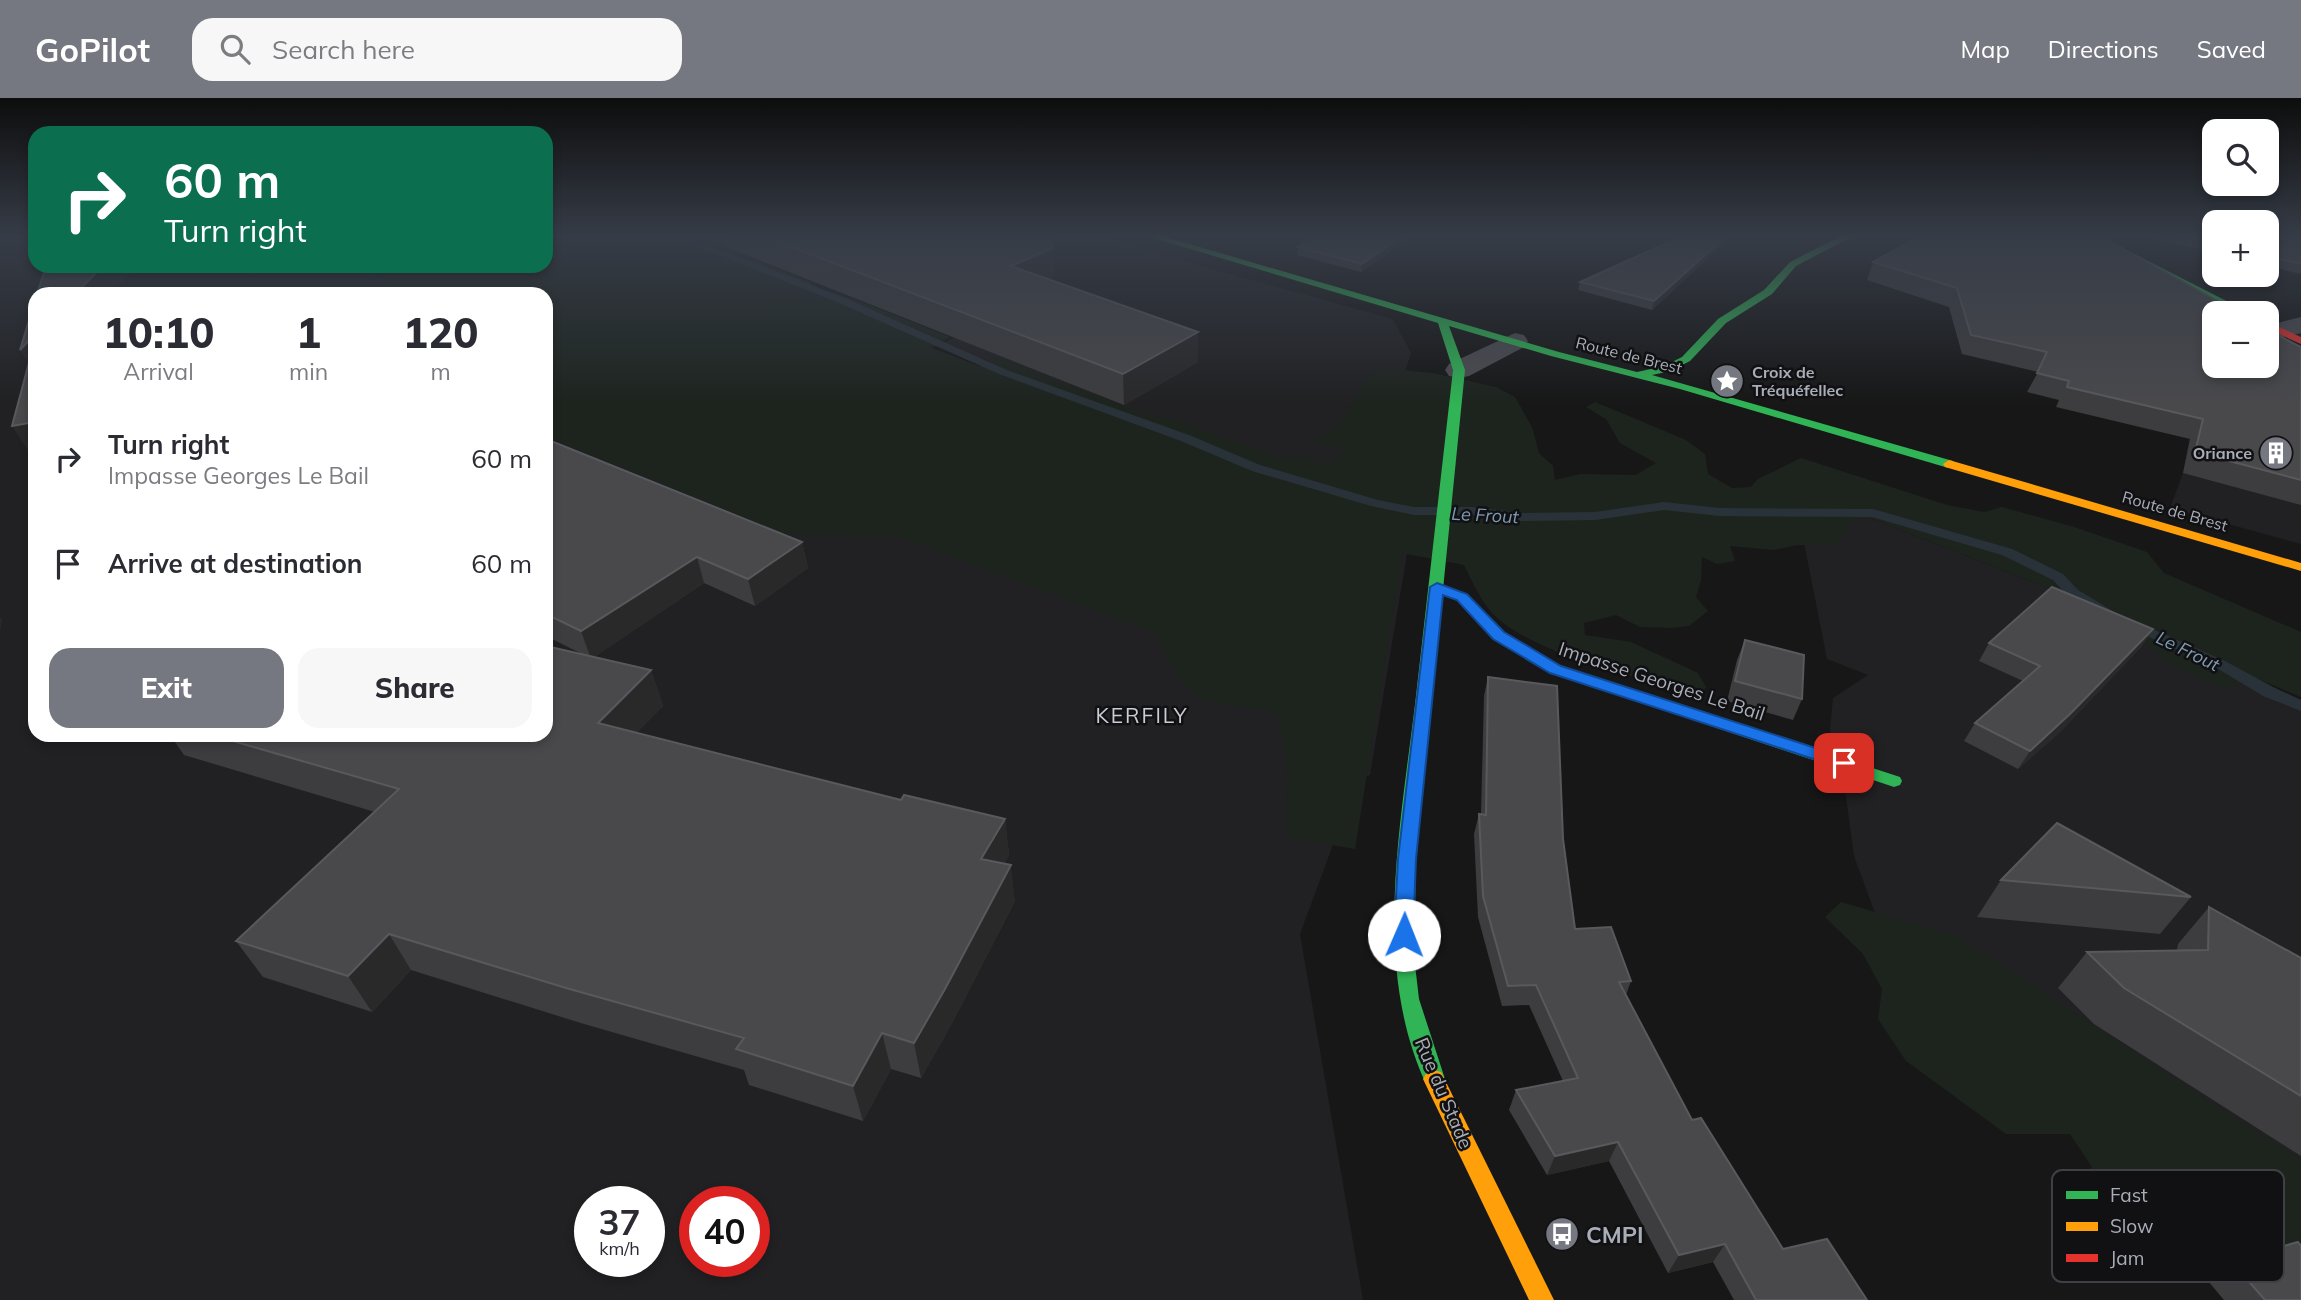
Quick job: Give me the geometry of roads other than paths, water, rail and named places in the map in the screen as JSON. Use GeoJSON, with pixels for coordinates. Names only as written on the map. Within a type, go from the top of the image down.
{"type":"FeatureCollection","features":[{"type":"Feature","properties":{"kind":"street","name":"Route de Brest"},"geometry":{"type":"LineString","coordinates":[[1345,292],[1634,376],[1684,387],[2301,567]]}},
{"type":"Feature","properties":{"kind":"street"},"geometry":{"type":"LineString","coordinates":[[1634,376],[1667,369],[1686,359],[1722,321],[1766,292]]}},
{"type":"Feature","properties":{"kind":"street"},"geometry":{"type":"LineString","coordinates":[[2203,292],[2221,301]]}},
{"type":"Feature","properties":{"kind":"street","name":"Rue du Stade"},"geometry":{"type":"LineString","coordinates":[[1442,320],[1450,337],[1459,370],[1404,900],[1404,956],[1409,999],[1420,1044],[1441,1096],[1542,1300]]}},
{"type":"Feature","properties":{"kind":"street"},"geometry":{"type":"LineString","coordinates":[[1459,370],[1515,341]]}},
{"type":"Feature","properties":{"kind":"street","name":"Impasse Georges Le Bail"},"geometry":{"type":"LineString","coordinates":[[1437,587],[1462,597],[1498,635],[1556,669],[1894,781]]}},
{"type":"Feature","properties":{"kind":"waterway","name":"Le Frout"},"geometry":{"type":"LineString","coordinates":[[820,292],[1003,372],[1185,438],[1256,468],[1376,503],[1414,511],[1472,511],[1523,517],[1595,516],[1664,506],[1720,512],[1873,513],[2007,552],[2058,577],[2073,593],[2109,613]]}},
{"type":"Feature","properties":{"kind":"waterway","name":"Le Frout"},"geometry":{"type":"LineString","coordinates":[[2132,624],[2220,664],[2269,692],[2301,706]]}},
{"type":"Feature","properties":{"kind":"place","name":"Croix de Tréquéfellec"},"geometry":{"type":"Point","coordinates":[1727,381]}},
{"type":"Feature","properties":{"kind":"place","name":"Oriance"},"geometry":{"type":"Point","coordinates":[2276,453]}},
{"type":"Feature","properties":{"kind":"place","name":"CMPI"},"geometry":{"type":"Point","coordinates":[1562,1234]}},
{"type":"Feature","properties":{"kind":"district","name":"KERFILY"},"geometry":{"type":"Point","coordinates":[1142,715]}}]}
